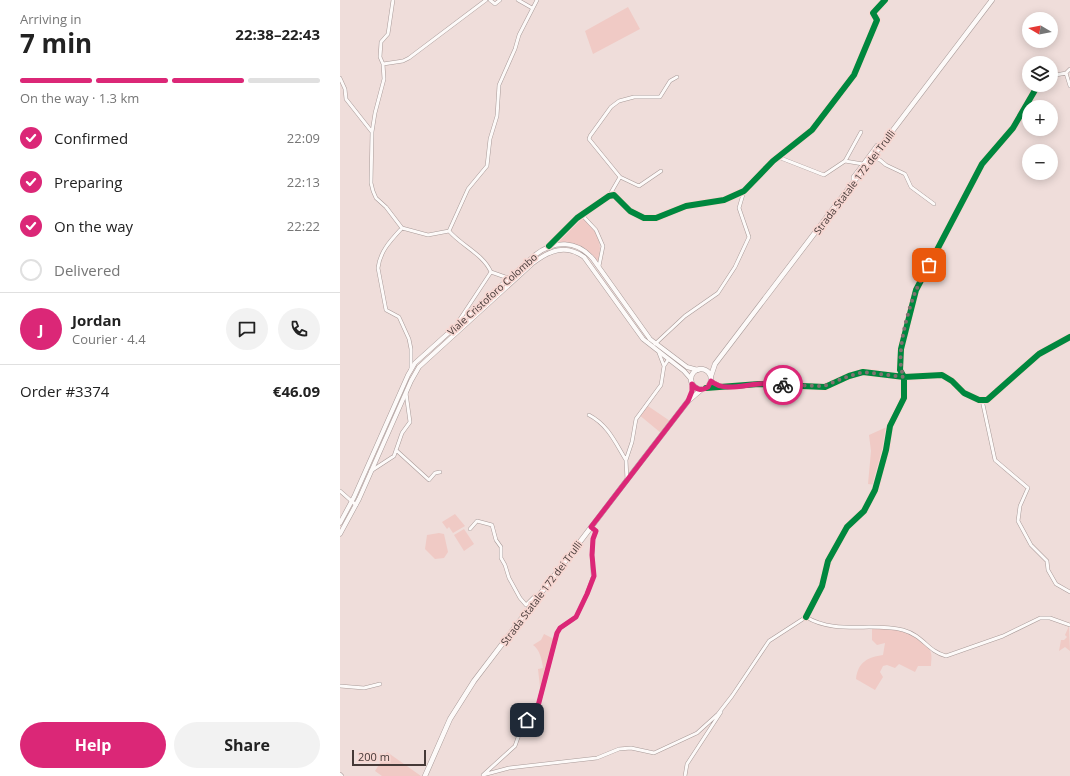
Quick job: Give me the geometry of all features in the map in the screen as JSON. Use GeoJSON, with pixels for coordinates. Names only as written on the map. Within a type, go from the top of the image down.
{"type":"FeatureCollection","features":[{"type":"Feature","properties":{"kind":"main road","name":"Strada Statale 172 dei Trulli"},"geometry":{"type":"LineString","coordinates":[[711,379],[715,364],[992,0]]}},
{"type":"Feature","properties":{"kind":"main road"},"geometry":{"type":"LineString","coordinates":[[549,246],[565,244],[579,247],[590,255],[639,325],[655,344],[687,367],[700,370],[711,379],[706,388],[701,390],[696,388],[692,381],[693,374],[700,370]]}},
{"type":"Feature","properties":{"kind":"main road","name":"Viale Cristoforo Colombo"},"geometry":{"type":"LineString","coordinates":[[340,523],[352,501],[411,370],[422,357],[508,278],[535,255],[549,246]]}},
{"type":"Feature","properties":{"kind":"main road","name":"Viale Cristoforo Colombo"},"geometry":{"type":"LineString","coordinates":[[340,534],[356,505],[415,373],[427,360],[544,254],[559,249],[578,253],[590,262],[643,339],[684,371],[692,381]]}},
{"type":"Feature","properties":{"kind":"main road","name":"Strada Statale 172 dei Trulli"},"geometry":{"type":"LineString","coordinates":[[700,370],[715,364]]}},
{"type":"Feature","properties":{"kind":"main road"},"geometry":{"type":"LineString","coordinates":[[411,370],[415,373]]}},
{"type":"Feature","properties":{"kind":"main road","name":"Strada Statale 172 dei Trulli"},"geometry":{"type":"LineString","coordinates":[[688,401],[692,391],[692,381]]}},
{"type":"Feature","properties":{"kind":"main road","name":"Strada Statale 172 dei Trulli"},"geometry":{"type":"LineString","coordinates":[[425,776],[450,719],[474,682],[688,401],[701,390]]}},
{"type":"Feature","properties":{"kind":"street"},"geometry":{"type":"LineString","coordinates":[[393,0],[388,34],[381,42],[380,57],[383,64],[383,88],[375,113],[372,132],[373,164],[371,179],[373,189],[376,198],[386,207],[402,228],[428,235],[449,231]]}},
{"type":"Feature","properties":{"kind":"street"},"geometry":{"type":"LineString","coordinates":[[383,64],[404,61],[409,58],[486,0]]}},
{"type":"Feature","properties":{"kind":"street"},"geometry":{"type":"LineString","coordinates":[[490,0],[495,4],[500,0]]}},
{"type":"Feature","properties":{"kind":"street"},"geometry":{"type":"LineString","coordinates":[[518,0],[532,8]]}},
{"type":"Feature","properties":{"kind":"street"},"geometry":{"type":"LineString","coordinates":[[449,231],[468,189],[487,166],[490,139],[497,116],[499,85],[515,50],[519,35],[537,0]]}},
{"type":"Feature","properties":{"kind":"street"},"geometry":{"type":"LineString","coordinates":[[549,246],[582,215],[614,194],[630,211],[644,218],[656,218],[686,206],[724,200],[744,191],[778,157],[812,130],[854,75],[877,20],[873,12],[885,0]]}},
{"type":"Feature","properties":{"kind":"street"},"geometry":{"type":"LineString","coordinates":[[1058,75],[1066,73],[1070,69]]}},
{"type":"Feature","properties":{"kind":"street"},"geometry":{"type":"LineString","coordinates":[[1066,73],[1070,86]]}},
{"type":"Feature","properties":{"kind":"street"},"geometry":{"type":"LineString","coordinates":[[660,171],[639,186],[620,177],[589,139],[615,104],[634,97],[660,97],[670,81],[677,77]]}},
{"type":"Feature","properties":{"kind":"street"},"geometry":{"type":"LineString","coordinates":[[340,78],[345,89],[346,99],[372,132]]}},
{"type":"Feature","properties":{"kind":"street"},"geometry":{"type":"LineString","coordinates":[[482,776],[509,768],[596,758],[619,749],[631,748],[654,753],[696,733],[718,714],[744,680],[769,641],[806,617],[822,586],[828,561],[847,527],[864,511],[875,490],[886,450],[890,426],[904,398],[904,377],[900,370],[901,349],[916,290],[982,164],[1013,128],[1034,92]]}},
{"type":"Feature","properties":{"kind":"street"},"geometry":{"type":"LineString","coordinates":[[778,157],[824,175],[845,161],[861,132]]}},
{"type":"Feature","properties":{"kind":"street"},"geometry":{"type":"LineString","coordinates":[[853,183],[853,177],[877,145]]}},
{"type":"Feature","properties":{"kind":"street"},"geometry":{"type":"LineString","coordinates":[[873,157],[905,174],[911,187],[934,204]]}},
{"type":"Feature","properties":{"kind":"street"},"geometry":{"type":"LineString","coordinates":[[845,161],[863,164]]}},
{"type":"Feature","properties":{"kind":"street"},"geometry":{"type":"LineString","coordinates":[[609,196],[620,177]]}},
{"type":"Feature","properties":{"kind":"street"},"geometry":{"type":"LineString","coordinates":[[655,344],[685,316],[718,293],[735,267],[749,237],[739,208],[744,191]]}},
{"type":"Feature","properties":{"kind":"street"},"geometry":{"type":"LineString","coordinates":[[582,215],[596,230],[604,246],[599,266]]}},
{"type":"Feature","properties":{"kind":"street"},"geometry":{"type":"LineString","coordinates":[[402,228],[385,248],[378,268],[386,310],[399,317],[409,339],[411,349],[411,370]]}},
{"type":"Feature","properties":{"kind":"street"},"geometry":{"type":"LineString","coordinates":[[449,231],[458,242],[487,262],[491,272],[508,278]]}},
{"type":"Feature","properties":{"kind":"street"},"geometry":{"type":"LineString","coordinates":[[457,325],[491,272]]}},
{"type":"Feature","properties":{"kind":"street"},"geometry":{"type":"LineString","coordinates":[[706,388],[759,384],[824,386],[863,372],[904,377],[942,376],[952,381],[964,393],[982,400],[987,400],[1039,354],[1070,337]]}},
{"type":"Feature","properties":{"kind":"street"},"geometry":{"type":"LineString","coordinates":[[659,353],[664,366]]}},
{"type":"Feature","properties":{"kind":"street"},"geometry":{"type":"LineString","coordinates":[[627,480],[626,460],[632,442],[636,419],[661,385],[664,366],[668,360]]}},
{"type":"Feature","properties":{"kind":"street"},"geometry":{"type":"LineString","coordinates":[[711,379],[721,386]]}},
{"type":"Feature","properties":{"kind":"street"},"geometry":{"type":"LineString","coordinates":[[371,471],[394,456],[402,433],[410,422],[406,392]]}},
{"type":"Feature","properties":{"kind":"street"},"geometry":{"type":"LineString","coordinates":[[982,400],[995,460],[1028,488],[1020,506],[1018,521],[1031,545],[1047,561],[1048,570],[1056,584],[1070,592]]}},
{"type":"Feature","properties":{"kind":"street"},"geometry":{"type":"LineString","coordinates":[[589,415],[600,421],[611,433],[626,460]]}},
{"type":"Feature","properties":{"kind":"street"},"geometry":{"type":"LineString","coordinates":[[396,450],[429,480],[435,473],[440,472]]}},
{"type":"Feature","properties":{"kind":"street"},"geometry":{"type":"LineString","coordinates":[[340,491],[356,505]]}},
{"type":"Feature","properties":{"kind":"street"},"geometry":{"type":"LineString","coordinates":[[470,529],[477,521],[492,525],[496,540],[501,547],[501,558],[520,598],[526,605],[536,596],[538,597]]}},
{"type":"Feature","properties":{"kind":"street"},"geometry":{"type":"LineString","coordinates":[[482,776],[515,746],[521,729],[538,706],[557,633],[560,628],[576,617],[594,576],[592,555],[593,539],[596,531],[591,527]]}},
{"type":"Feature","properties":{"kind":"street"},"geometry":{"type":"LineString","coordinates":[[806,617],[820,624],[830,626],[848,628],[888,628],[914,633],[931,649],[946,656],[1003,636],[1040,618],[1050,618],[1070,625]]}},
{"type":"Feature","properties":{"kind":"street"},"geometry":{"type":"LineString","coordinates":[[340,686],[364,688],[380,684]]}},
{"type":"Feature","properties":{"kind":"street"},"geometry":{"type":"LineString","coordinates":[[685,776],[687,764],[728,700]]}},
{"type":"Feature","properties":{"kind":"shaded area"},"geometry":{"type":"Polygon","coordinates":[[[628,7],[640,29],[593,54],[585,31],[628,7]]]}},
{"type":"Feature","properties":{"kind":"shaded area"},"geometry":{"type":"Polygon","coordinates":[[[580,214],[594,231],[599,241],[600,254],[598,263],[587,251],[574,244],[560,243],[544,246],[580,214]]]}},
{"type":"Feature","properties":{"kind":"shaded area"},"geometry":{"type":"Polygon","coordinates":[[[645,404],[670,421],[661,433],[638,414],[645,404]]]}},
{"type":"Feature","properties":{"kind":"shaded area"},"geometry":{"type":"Polygon","coordinates":[[[889,426],[876,485],[868,484],[871,451],[869,435],[889,426]]]}},
{"type":"Feature","properties":{"kind":"shaded area"},"geometry":{"type":"Polygon","coordinates":[[[455,514],[465,526],[453,533],[449,527],[447,529],[442,522],[455,514]]]}},
{"type":"Feature","properties":{"kind":"shaded area"},"geometry":{"type":"Polygon","coordinates":[[[464,529],[474,544],[464,551],[454,535],[464,529]]]}},
{"type":"Feature","properties":{"kind":"shaded area"},"geometry":{"type":"Polygon","coordinates":[[[439,533],[444,534],[448,552],[444,558],[435,559],[425,549],[427,535],[439,533]]]}},
{"type":"Feature","properties":{"kind":"shaded area"},"geometry":{"type":"Polygon","coordinates":[[[1069,626],[1070,651],[1065,647],[1059,651],[1061,640],[1064,640],[1067,637],[1065,635],[1069,626]]]}},
{"type":"Feature","properties":{"kind":"shaded area"},"geometry":{"type":"Polygon","coordinates":[[[892,627],[915,636],[926,644],[931,653],[931,666],[918,666],[915,672],[899,664],[895,668],[887,665],[883,666],[880,672],[883,677],[875,690],[856,679],[857,673],[861,664],[865,661],[873,657],[883,655],[885,643],[877,645],[872,640],[872,628],[892,627]]]}},
{"type":"Feature","properties":{"kind":"shaded area"},"geometry":{"type":"Polygon","coordinates":[[[544,634],[554,639],[543,688],[540,687],[538,669],[543,668],[542,662],[539,652],[533,645],[541,640],[544,634]]]}},
{"type":"Feature","properties":{"kind":"shaded area"},"geometry":{"type":"Polygon","coordinates":[[[387,752],[421,776],[382,776],[375,771],[387,752]]]}},
{"type":"Feature","properties":{"kind":"cycle path"},"geometry":{"type":"LineString","coordinates":[[549,246],[577,218],[609,196],[614,195],[630,211],[644,218],[656,218],[686,206],[724,200],[744,191],[773,161],[812,130],[854,75],[877,20],[873,13],[885,0]]}},
{"type":"Feature","properties":{"kind":"cycle path"},"geometry":{"type":"LineString","coordinates":[[806,617],[822,586],[828,561],[847,527],[864,511],[875,490],[886,450],[890,426],[904,398],[904,377],[900,370],[901,349],[916,290],[982,164],[1013,128],[1034,92]]}},
{"type":"Feature","properties":{"kind":"cycle path"},"geometry":{"type":"LineString","coordinates":[[706,388],[759,384],[825,387],[849,376],[863,372],[904,377],[942,375],[952,381],[964,393],[979,400],[987,400],[1039,354],[1070,337]]}},
{"type":"Feature","properties":{"kind":"way so far"},"geometry":{"type":"LineString","coordinates":[[783,385],[824,386],[863,372],[904,377],[900,370],[901,349],[909,313],[916,290],[929,265]]}},
{"type":"Feature","properties":{"kind":"route"},"geometry":{"type":"LineString","coordinates":[[527,720],[538,706],[544,688],[557,633],[560,628],[576,617],[594,576],[592,555],[593,539],[596,531],[591,527],[688,401],[692,391],[692,384],[701,390],[708,387],[711,381],[721,386],[733,387],[759,384],[783,385]]}}]}
